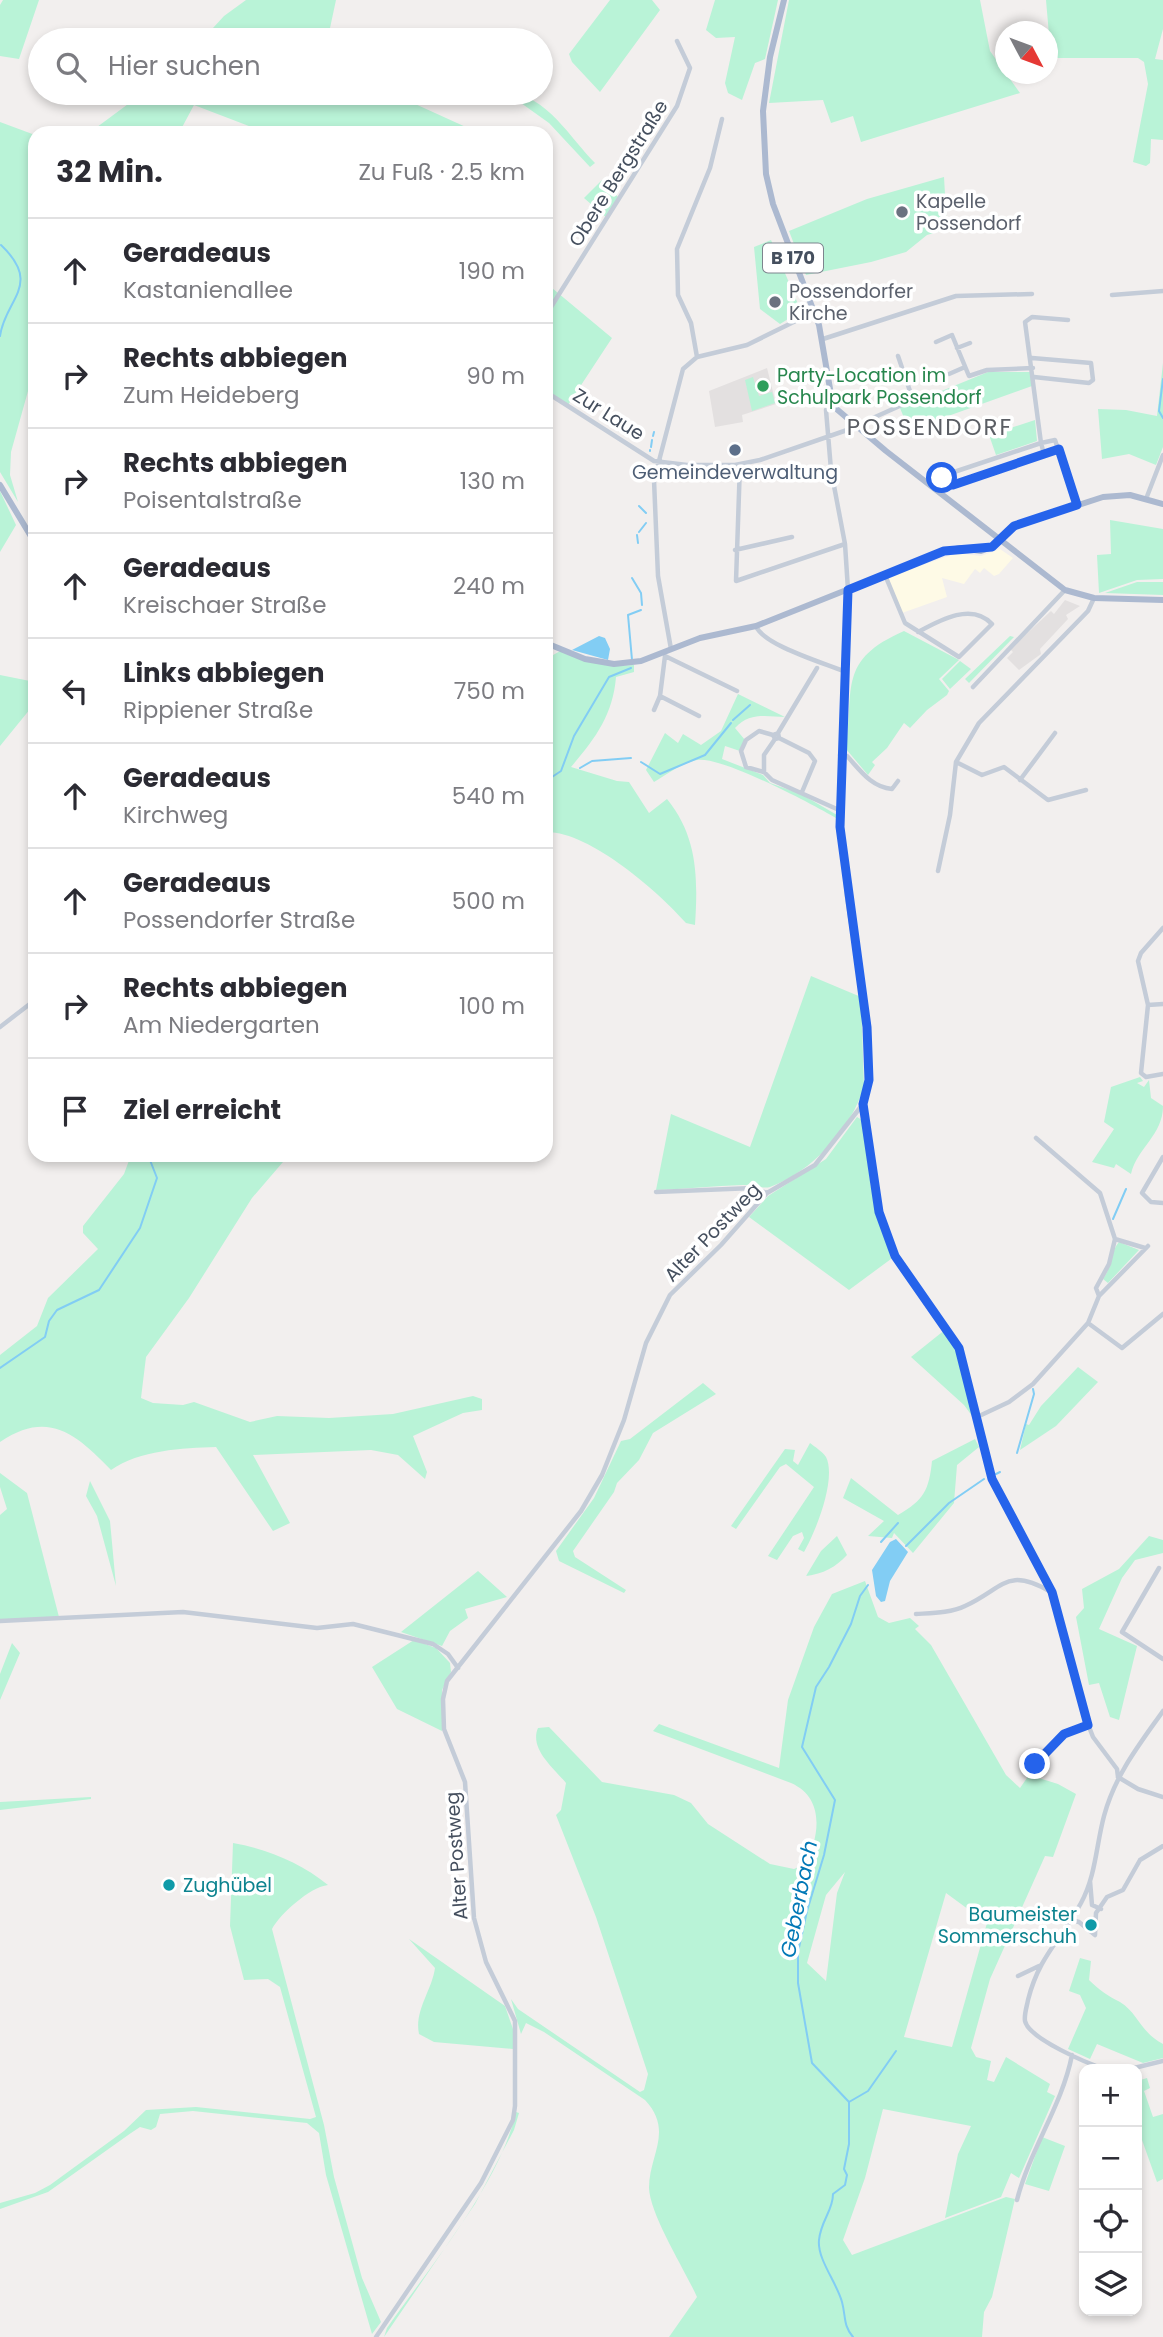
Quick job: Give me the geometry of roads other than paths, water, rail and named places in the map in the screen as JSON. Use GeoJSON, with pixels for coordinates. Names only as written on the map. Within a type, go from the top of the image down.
{"type":"FeatureCollection","features":[{"type":"Feature","properties":{"kind":"main road","name":"B 170"},"geometry":{"type":"LineString","coordinates":[[784,0],[770,57],[763,111],[765,174],[773,204],[823,339],[830,399],[838,412],[852,428],[1065,590],[1094,598],[1163,600]]}},
{"type":"Feature","properties":{"kind":"main road"},"geometry":{"type":"LineString","coordinates":[[0,485],[28,531]]}},
{"type":"Feature","properties":{"kind":"main road"},"geometry":{"type":"LineString","coordinates":[[553,646],[585,659],[614,664],[641,661],[700,638],[755,626],[944,551],[992,547],[1014,526],[1077,505],[1114,495],[1163,504]]}},
{"type":"Feature","properties":{"kind":"street","name":"Obere Bergstraße"},"geometry":{"type":"LineString","coordinates":[[553,304],[677,106],[690,68],[677,41]]}},
{"type":"Feature","properties":{"kind":"street"},"geometry":{"type":"LineString","coordinates":[[697,357],[691,323],[678,295],[677,249],[699,189],[707,175],[722,120]]}},
{"type":"Feature","properties":{"kind":"street"},"geometry":{"type":"LineString","coordinates":[[1112,295],[1163,291]]}},
{"type":"Feature","properties":{"kind":"street"},"geometry":{"type":"LineString","coordinates":[[823,339],[956,296],[1032,294]]}},
{"type":"Feature","properties":{"kind":"street"},"geometry":{"type":"LineString","coordinates":[[654,710],[660,696],[667,652],[658,576],[654,480],[656,461],[680,377],[686,364],[697,357],[747,345],[814,312]]}},
{"type":"Feature","properties":{"kind":"street"},"geometry":{"type":"LineString","coordinates":[[1044,454],[1025,322],[1028,318],[1068,320]]}},
{"type":"Feature","properties":{"kind":"street"},"geometry":{"type":"LineString","coordinates":[[936,342],[952,335],[969,376],[987,370],[1033,368]]}},
{"type":"Feature","properties":{"kind":"street"},"geometry":{"type":"LineString","coordinates":[[957,348],[970,343]]}},
{"type":"Feature","properties":{"kind":"street"},"geometry":{"type":"LineString","coordinates":[[656,461],[701,467],[740,464],[852,428],[913,400],[898,356]]}},
{"type":"Feature","properties":{"kind":"street"},"geometry":{"type":"LineString","coordinates":[[1032,358],[1091,363],[1094,368],[1093,380],[1089,383],[1034,377]]}},
{"type":"Feature","properties":{"kind":"street"},"geometry":{"type":"LineString","coordinates":[[949,374],[965,367]]}},
{"type":"Feature","properties":{"kind":"street","name":"Zur Laue"},"geometry":{"type":"LineString","coordinates":[[553,396],[656,461]]}},
{"type":"Feature","properties":{"kind":"street"},"geometry":{"type":"LineString","coordinates":[[826,410],[827,438],[845,544],[848,590],[839,810],[847,897],[867,1027],[868,1085],[863,1104],[879,1212],[895,1256],[959,1348],[992,1479],[1052,1592],[1088,1725],[1100,1748],[1117,1769],[1118,1777]]}},
{"type":"Feature","properties":{"kind":"street"},"geometry":{"type":"LineString","coordinates":[[1059,449],[953,485],[943,482],[945,475],[1054,439],[1059,449],[1077,505]]}},
{"type":"Feature","properties":{"kind":"street"},"geometry":{"type":"LineString","coordinates":[[1146,499],[1163,456]]}},
{"type":"Feature","properties":{"kind":"street"},"geometry":{"type":"LineString","coordinates":[[740,464],[736,582],[845,544]]}},
{"type":"Feature","properties":{"kind":"street"},"geometry":{"type":"LineString","coordinates":[[735,550],[792,537]]}},
{"type":"Feature","properties":{"kind":"street"},"geometry":{"type":"LineString","coordinates":[[885,574],[905,623],[918,632],[959,657],[992,624],[981,615],[964,613],[918,632]]}},
{"type":"Feature","properties":{"kind":"street"},"geometry":{"type":"LineString","coordinates":[[973,687],[1065,590]]}},
{"type":"Feature","properties":{"kind":"street"},"geometry":{"type":"LineString","coordinates":[[938,871],[950,815],[956,762],[979,723],[1088,611],[1094,598]]}},
{"type":"Feature","properties":{"kind":"street"},"geometry":{"type":"LineString","coordinates":[[755,626],[758,632],[790,650],[843,671]]}},
{"type":"Feature","properties":{"kind":"street"},"geometry":{"type":"LineString","coordinates":[[667,652],[737,691]]}},
{"type":"Feature","properties":{"kind":"street"},"geometry":{"type":"LineString","coordinates":[[764,772],[764,755],[817,668]]}},
{"type":"Feature","properties":{"kind":"street"},"geometry":{"type":"LineString","coordinates":[[660,696],[699,716]]}},
{"type":"Feature","properties":{"kind":"street"},"geometry":{"type":"LineString","coordinates":[[802,792],[815,761],[809,753],[776,736],[754,733],[741,751],[746,767],[764,772],[772,780],[839,810]]}},
{"type":"Feature","properties":{"kind":"street"},"geometry":{"type":"LineString","coordinates":[[1020,780],[1055,733]]}},
{"type":"Feature","properties":{"kind":"street"},"geometry":{"type":"LineString","coordinates":[[840,755],[847,756],[864,775],[878,785],[892,789],[898,780]]}},
{"type":"Feature","properties":{"kind":"street"},"geometry":{"type":"LineString","coordinates":[[956,762],[982,775],[1004,768],[1048,800],[1086,790]]}},
{"type":"Feature","properties":{"kind":"street"},"geometry":{"type":"LineString","coordinates":[[1163,928],[1141,953],[1138,961],[1148,1005],[1146,1040],[1140,1065],[1143,1076],[1163,1074]]}},
{"type":"Feature","properties":{"kind":"street"},"geometry":{"type":"LineString","coordinates":[[1148,1005],[1163,1004]]}},
{"type":"Feature","properties":{"kind":"street"},"geometry":{"type":"LineString","coordinates":[[0,1027],[28,1005]]}},
{"type":"Feature","properties":{"kind":"street","name":"Alter Postweg"},"geometry":{"type":"LineString","coordinates":[[378,2336],[481,2183],[513,2120],[515,2106],[515,2021],[480,1944],[470,1891],[465,1782],[444,1730],[445,1689],[458,1668],[581,1511],[602,1475],[624,1420],[646,1343],[670,1295],[721,1245],[767,1193],[815,1165],[863,1104]]}},
{"type":"Feature","properties":{"kind":"street"},"geometry":{"type":"LineString","coordinates":[[1036,1139],[1100,1193],[1115,1239],[1109,1264],[1096,1288],[1099,1296]]}},
{"type":"Feature","properties":{"kind":"street"},"geometry":{"type":"LineString","coordinates":[[1163,1157],[1142,1192],[1151,1202],[1163,1203]]}},
{"type":"Feature","properties":{"kind":"street"},"geometry":{"type":"LineString","coordinates":[[656,1192],[753,1188],[767,1193]]}},
{"type":"Feature","properties":{"kind":"street"},"geometry":{"type":"LineString","coordinates":[[977,1416],[993,1411],[1027,1390],[1088,1323],[1099,1296],[1147,1247],[1115,1239]]}},
{"type":"Feature","properties":{"kind":"street"},"geometry":{"type":"LineString","coordinates":[[1088,1323],[1122,1348],[1163,1314]]}},
{"type":"Feature","properties":{"kind":"street"},"geometry":{"type":"LineString","coordinates":[[1159,1568],[1122,1632],[1163,1659]]}},
{"type":"Feature","properties":{"kind":"street"},"geometry":{"type":"LineString","coordinates":[[916,1614],[964,1607],[990,1589],[1017,1579],[1034,1582],[1052,1592]]}},
{"type":"Feature","properties":{"kind":"street"},"geometry":{"type":"LineString","coordinates":[[0,1620],[183,1612],[317,1628],[353,1624],[404,1635],[442,1648],[458,1668]]}},
{"type":"Feature","properties":{"kind":"street"},"geometry":{"type":"LineString","coordinates":[[1093,2064],[1035,2034],[1025,2021],[1039,1966],[1070,1920],[1090,1881],[1103,1819],[1118,1777],[1163,1710]]}},
{"type":"Feature","properties":{"kind":"street"},"geometry":{"type":"LineString","coordinates":[[1029,1773],[1045,1752],[1064,1734],[1088,1725]]}},
{"type":"Feature","properties":{"kind":"street"},"geometry":{"type":"LineString","coordinates":[[1118,1777],[1138,1789],[1163,1797]]}},
{"type":"Feature","properties":{"kind":"street"},"geometry":{"type":"LineString","coordinates":[[1070,1920],[1079,1922],[1095,1935],[1096,1913],[1109,1895],[1123,1889],[1140,1860],[1163,1846]]}},
{"type":"Feature","properties":{"kind":"street"},"geometry":{"type":"LineString","coordinates":[[1090,1881],[1092,1905],[1101,1909]]}},
{"type":"Feature","properties":{"kind":"street"},"geometry":{"type":"LineString","coordinates":[[1018,1976],[1039,1966]]}},
{"type":"Feature","properties":{"kind":"street"},"geometry":{"type":"LineString","coordinates":[[1017,2200],[1024,2173],[1059,2096],[1072,2055]]}},
{"type":"Feature","properties":{"kind":"street"},"geometry":{"type":"LineString","coordinates":[[1142,2066],[1163,2061]]}},
{"type":"Feature","properties":{"kind":"water"},"geometry":{"type":"Polygon","coordinates":[[[599,636],[605,638],[610,649],[608,660],[572,650],[599,636]]]}},
{"type":"Feature","properties":{"kind":"water"},"geometry":{"type":"Polygon","coordinates":[[[896,1539],[908,1552],[890,1581],[885,1601],[881,1602],[876,1596],[872,1570],[890,1542],[896,1539]]]}},
{"type":"Feature","properties":{"kind":"waterway"},"geometry":{"type":"LineString","coordinates":[[0,336],[20,282],[19,271],[13,259],[1,245]]}},
{"type":"Feature","properties":{"kind":"waterway"},"geometry":{"type":"LineString","coordinates":[[1163,379],[1159,411],[1163,418]]}},
{"type":"Feature","properties":{"kind":"waterway"},"geometry":{"type":"LineString","coordinates":[[653,436],[654,432]]}},
{"type":"Feature","properties":{"kind":"waterway"},"geometry":{"type":"LineString","coordinates":[[651,447],[652,440]]}},
{"type":"Feature","properties":{"kind":"waterway"},"geometry":{"type":"LineString","coordinates":[[639,506],[646,513]]}},
{"type":"Feature","properties":{"kind":"waterway"},"geometry":{"type":"LineString","coordinates":[[639,532],[646,523]]}},
{"type":"Feature","properties":{"kind":"waterway"},"geometry":{"type":"LineString","coordinates":[[637,535],[638,543]]}},
{"type":"Feature","properties":{"kind":"waterway"},"geometry":{"type":"LineString","coordinates":[[632,578],[641,593],[642,605]]}},
{"type":"Feature","properties":{"kind":"waterway"},"geometry":{"type":"LineString","coordinates":[[632,660],[628,615],[641,610]]}},
{"type":"Feature","properties":{"kind":"waterway"},"geometry":{"type":"LineString","coordinates":[[553,776],[561,771],[574,736],[609,677],[631,668]]}},
{"type":"Feature","properties":{"kind":"waterway"},"geometry":{"type":"LineString","coordinates":[[733,720],[750,705]]}},
{"type":"Feature","properties":{"kind":"waterway"},"geometry":{"type":"LineString","coordinates":[[641,762],[660,774],[705,755],[731,723]]}},
{"type":"Feature","properties":{"kind":"waterway"},"geometry":{"type":"LineString","coordinates":[[580,768],[592,761],[631,758]]}},
{"type":"Feature","properties":{"kind":"waterway"},"geometry":{"type":"LineString","coordinates":[[0,1368],[45,1337],[49,1321],[57,1310],[99,1290],[140,1228],[157,1178],[151,1162]]}},
{"type":"Feature","properties":{"kind":"waterway","name":"Geberbach"},"geometry":{"type":"LineString","coordinates":[[1113,1219],[1126,1189]]}},
{"type":"Feature","properties":{"kind":"waterway","name":"Geberbach"},"geometry":{"type":"LineString","coordinates":[[1017,1453],[1034,1394],[1033,1389]]}},
{"type":"Feature","properties":{"kind":"waterway","name":"Geberbach"},"geometry":{"type":"LineString","coordinates":[[996,1474],[1000,1472]]}},
{"type":"Feature","properties":{"kind":"waterway","name":"Geberbach"},"geometry":{"type":"LineString","coordinates":[[906,1546],[949,1503],[984,1479]]}},
{"type":"Feature","properties":{"kind":"waterway"},"geometry":{"type":"LineString","coordinates":[[881,1542],[898,1523]]}},
{"type":"Feature","properties":{"kind":"waterway","name":"Geberbach"},"geometry":{"type":"LineString","coordinates":[[853,2337],[846,2325],[839,2295],[819,2247],[822,2227],[833,2194],[845,2185],[849,2102],[812,2063],[798,1983],[798,1952],[824,1855],[835,1800],[802,1747],[816,1687],[851,1624],[860,1596],[868,1585]]}},
{"type":"Feature","properties":{"kind":"waterway"},"geometry":{"type":"LineString","coordinates":[[849,2102],[868,2091],[896,2051]]}},
{"type":"Feature","properties":{"kind":"place","name":"Kapelle Possendorf"},"geometry":{"type":"Point","coordinates":[902,212]}},
{"type":"Feature","properties":{"kind":"place","name":"Possendorfer Kirche"},"geometry":{"type":"Point","coordinates":[775,302]}},
{"type":"Feature","properties":{"kind":"place","name":"Party-Location im Schulpark Possendorf"},"geometry":{"type":"Point","coordinates":[763,386]}},
{"type":"Feature","properties":{"kind":"place","name":"Gemeindeverwaltung"},"geometry":{"type":"Point","coordinates":[735,450]}},
{"type":"Feature","properties":{"kind":"place","name":"Zughübel"},"geometry":{"type":"Point","coordinates":[169,1885]}},
{"type":"Feature","properties":{"kind":"place","name":"Baumeister Sommerschuh"},"geometry":{"type":"Point","coordinates":[1091,1925]}},
{"type":"Feature","properties":{"kind":"district","name":"POSSENDORF"},"geometry":{"type":"Point","coordinates":[930,427]}}]}
